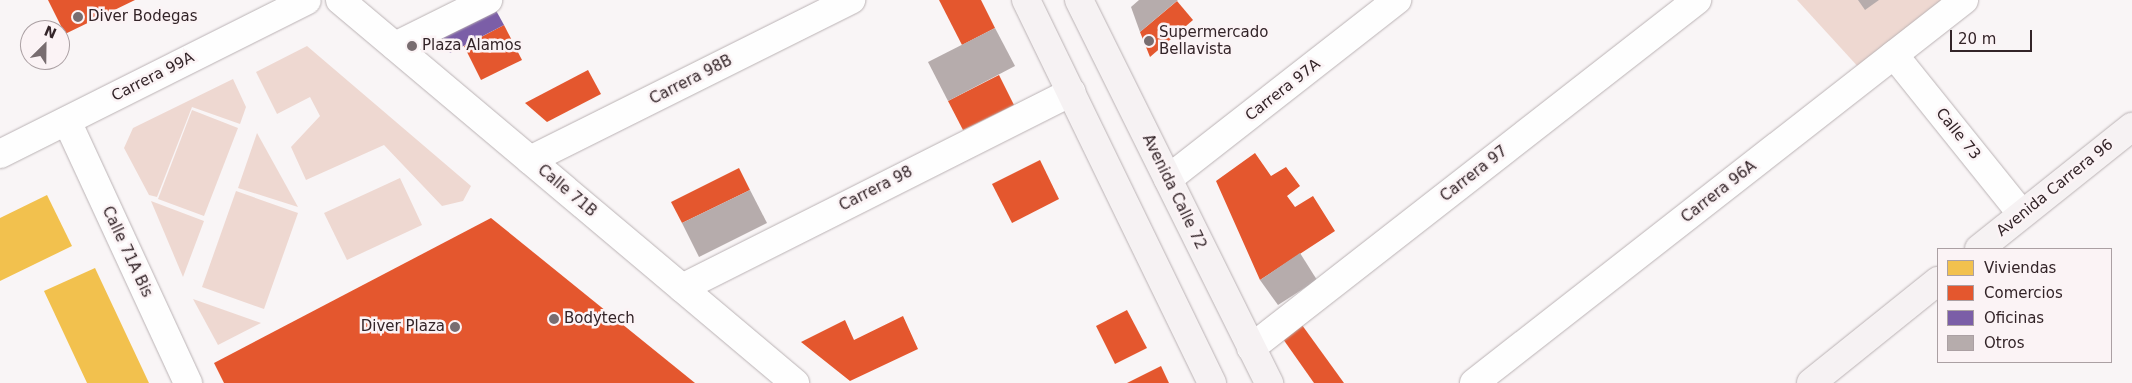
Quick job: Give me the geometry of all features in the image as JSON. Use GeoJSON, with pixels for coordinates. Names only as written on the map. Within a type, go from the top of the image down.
{"type":"FeatureCollection","features":[{"type":"Feature","properties":{"kind":"main road"},"geometry":{"type":"LineString","coordinates":[[1026,0],[1212,383]]}},
{"type":"Feature","properties":{"kind":"main road","name":"Avenida Calle 72"},"geometry":{"type":"LineString","coordinates":[[1081,1],[1269,383]]}},
{"type":"Feature","properties":{"kind":"main road","name":"Avenida Carrera 96"},"geometry":{"type":"LineString","coordinates":[[1979,248],[2132,127]]}},
{"type":"Feature","properties":{"kind":"main road"},"geometry":{"type":"LineString","coordinates":[[1811,383],[1937,282]]}},
{"type":"Feature","properties":{"kind":"street","name":"Carrera 99A"},"geometry":{"type":"LineString","coordinates":[[3,144],[67,120],[307,0]]}},
{"type":"Feature","properties":{"kind":"street","name":"Calle 71B"},"geometry":{"type":"LineString","coordinates":[[340,0],[795,383]]}},
{"type":"Feature","properties":{"kind":"street"},"geometry":{"type":"LineString","coordinates":[[395,46],[488,0]]}},
{"type":"Feature","properties":{"kind":"street","name":"Carrera 98B"},"geometry":{"type":"LineString","coordinates":[[530,160],[851,0]]}},
{"type":"Feature","properties":{"kind":"street","name":"Carrera 97A"},"geometry":{"type":"LineString","coordinates":[[1168,179],[1397,0]]}},
{"type":"Feature","properties":{"kind":"street","name":"Carrera 97"},"geometry":{"type":"LineString","coordinates":[[1252,348],[1697,0]]}},
{"type":"Feature","properties":{"kind":"street","name":"Carrera 96A"},"geometry":{"type":"LineString","coordinates":[[1474,383],[1964,0]]}},
{"type":"Feature","properties":{"kind":"street","name":"Calle 73"},"geometry":{"type":"LineString","coordinates":[[1894,54],[2022,214]]}},
{"type":"Feature","properties":{"kind":"street","name":"Carrera 98"},"geometry":{"type":"LineString","coordinates":[[682,288],[1071,92]]}},
{"type":"Feature","properties":{"kind":"street","name":"Calle 71A Bis"},"geometry":{"type":"LineString","coordinates":[[67,120],[188,383]]}},
{"type":"Feature","properties":{"kind":"shaded area"},"geometry":{"type":"Polygon","coordinates":[[[1797,0],[1949,0],[1861,70],[1797,0]]]}},
{"type":"Feature","properties":{"kind":"shaded area"},"geometry":{"type":"Polygon","coordinates":[[[307,46],[471,186],[463,201],[442,206],[384,145],[306,180],[291,147],[320,116],[310,97],[277,114],[256,72],[307,46]]]}},
{"type":"Feature","properties":{"kind":"shaded area"},"geometry":{"type":"Polygon","coordinates":[[[233,79],[246,107],[240,124],[192,107],[157,197],[149,195],[124,148],[133,128],[233,79]]]}},
{"type":"Feature","properties":{"kind":"shaded area"},"geometry":{"type":"Polygon","coordinates":[[[192,110],[238,128],[204,216],[158,199],[192,110]]]}},
{"type":"Feature","properties":{"kind":"shaded area"},"geometry":{"type":"Polygon","coordinates":[[[257,133],[298,207],[238,188],[257,133]]]}},
{"type":"Feature","properties":{"kind":"shaded area"},"geometry":{"type":"Polygon","coordinates":[[[400,178],[422,225],[347,260],[324,213],[400,178]]]}},
{"type":"Feature","properties":{"kind":"shaded area"},"geometry":{"type":"Polygon","coordinates":[[[236,191],[298,213],[264,309],[202,287],[236,191]]]}},
{"type":"Feature","properties":{"kind":"shaded area"},"geometry":{"type":"Polygon","coordinates":[[[151,201],[204,221],[183,277],[151,201]]]}},
{"type":"Feature","properties":{"kind":"shaded area"},"geometry":{"type":"Polygon","coordinates":[[[193,299],[261,323],[218,345],[193,299]]]}},
{"type":"Feature","properties":{"kind":"building: Viviendas"},"geometry":{"type":"Polygon","coordinates":[[[47,195],[72,246],[0,281],[0,218],[47,195]]]}},
{"type":"Feature","properties":{"kind":"building: Viviendas"},"geometry":{"type":"Polygon","coordinates":[[[95,268],[149,383],[87,383],[44,291],[95,268]]]}},
{"type":"Feature","properties":{"kind":"building: Comercios","name":"Diver Bodegas"},"geometry":{"type":"Polygon","coordinates":[[[48,0],[135,0],[70,32],[70,20],[58,20],[48,0]]]}},
{"type":"Feature","properties":{"kind":"building: Comercios"},"geometry":{"type":"Polygon","coordinates":[[[939,0],[981,0],[995,28],[962,45],[939,0]]]}},
{"type":"Feature","properties":{"kind":"building: Comercios"},"geometry":{"type":"Polygon","coordinates":[[[1177,1],[1193,20],[1150,57],[1140,32],[1177,1]]]}},
{"type":"Feature","properties":{"kind":"building: Comercios"},"geometry":{"type":"Polygon","coordinates":[[[504,25],[522,60],[481,80],[464,46],[504,25]]]}},
{"type":"Feature","properties":{"kind":"building: Comercios"},"geometry":{"type":"Polygon","coordinates":[[[588,70],[601,94],[547,122],[525,103],[588,70]]]}},
{"type":"Feature","properties":{"kind":"building: Comercios"},"geometry":{"type":"Polygon","coordinates":[[[999,75],[1014,105],[963,130],[948,101],[999,75]]]}},
{"type":"Feature","properties":{"kind":"building: Comercios"},"geometry":{"type":"Polygon","coordinates":[[[1255,153],[1271,176],[1286,167],[1300,186],[1287,196],[1295,207],[1313,196],[1335,231],[1260,280],[1216,181],[1255,153]]]}},
{"type":"Feature","properties":{"kind":"building: Comercios"},"geometry":{"type":"Polygon","coordinates":[[[1040,160],[1059,199],[1012,223],[992,184],[1040,160]]]}},
{"type":"Feature","properties":{"kind":"building: Comercios"},"geometry":{"type":"Polygon","coordinates":[[[739,168],[750,190],[682,223],[671,202],[739,168]]]}},
{"type":"Feature","properties":{"kind":"building: Comercios","name":"Diver Plaza"},"geometry":{"type":"Polygon","coordinates":[[[491,218],[695,383],[224,383],[214,363],[491,218]]]}},
{"type":"Feature","properties":{"kind":"building: Comercios"},"geometry":{"type":"Polygon","coordinates":[[[1127,310],[1147,348],[1115,364],[1096,326],[1127,310]]]}},
{"type":"Feature","properties":{"kind":"building: Comercios"},"geometry":{"type":"Polygon","coordinates":[[[903,316],[918,349],[850,381],[801,342],[845,320],[854,340],[903,316]]]}},
{"type":"Feature","properties":{"kind":"building: Comercios"},"geometry":{"type":"Polygon","coordinates":[[[1302,325],[1344,383],[1314,383],[1283,339],[1302,325]]]}},
{"type":"Feature","properties":{"kind":"building: Comercios"},"geometry":{"type":"Polygon","coordinates":[[[1161,366],[1169,383],[1127,383],[1161,366]]]}},
{"type":"Feature","properties":{"kind":"building: Oficinas"},"geometry":{"type":"Polygon","coordinates":[[[493,5],[504,25],[450,53],[439,32],[493,5]]]}},
{"type":"Feature","properties":{"kind":"building: Otros"},"geometry":{"type":"Polygon","coordinates":[[[1139,0],[1178,0],[1140,32],[1131,7],[1139,0]]]}},
{"type":"Feature","properties":{"kind":"building: Otros"},"geometry":{"type":"Polygon","coordinates":[[[1858,0],[1879,0],[1865,10],[1858,0]]]}},
{"type":"Feature","properties":{"kind":"building: Otros"},"geometry":{"type":"Polygon","coordinates":[[[995,28],[1015,66],[948,101],[928,62],[995,28]]]}},
{"type":"Feature","properties":{"kind":"building: Otros"},"geometry":{"type":"Polygon","coordinates":[[[750,190],[767,223],[699,257],[682,223],[750,190]]]}},
{"type":"Feature","properties":{"kind":"building: Otros"},"geometry":{"type":"Polygon","coordinates":[[[1300,253],[1317,280],[1278,305],[1260,280],[1300,253]]]}},
{"type":"Feature","properties":{"kind":"place","name":"Diver Bodegas"},"geometry":{"type":"Point","coordinates":[78,17]}},
{"type":"Feature","properties":{"kind":"place","name":"Supermercado Bellavista"},"geometry":{"type":"Point","coordinates":[1149,41]}},
{"type":"Feature","properties":{"kind":"place","name":"Plaza Alamos"},"geometry":{"type":"Point","coordinates":[412,46]}},
{"type":"Feature","properties":{"kind":"place","name":"Bodytech"},"geometry":{"type":"Point","coordinates":[554,319]}},
{"type":"Feature","properties":{"kind":"place","name":"Diver Plaza"},"geometry":{"type":"Point","coordinates":[455,327]}}]}
